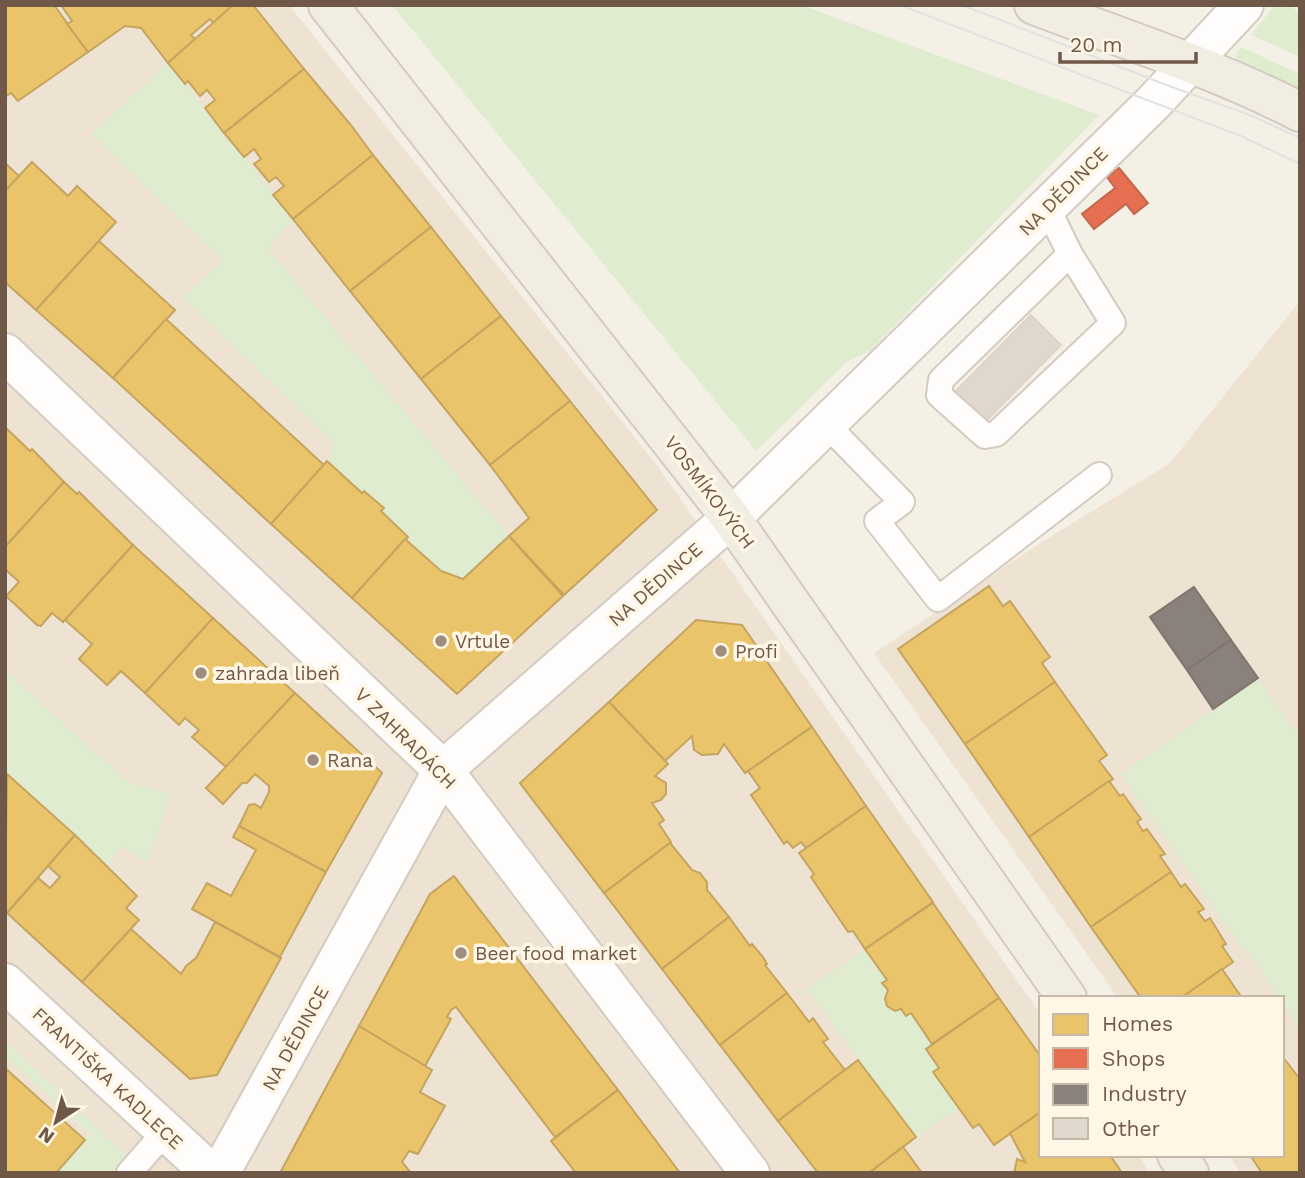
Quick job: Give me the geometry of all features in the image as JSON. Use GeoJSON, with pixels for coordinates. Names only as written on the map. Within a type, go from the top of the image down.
{"type":"FeatureCollection","features":[{"type":"Feature","properties":{"kind":"main road","name":"VOSMÍKOVÝCH"},"geometry":{"type":"LineString","coordinates":[[328,5],[731,517],[1065,996]]}},
{"type":"Feature","properties":{"kind":"main road"},"geometry":{"type":"LineString","coordinates":[[1034,5],[1190,64],[1300,112]]}},
{"type":"Feature","properties":{"kind":"main road"},"geometry":{"type":"LineString","coordinates":[[1178,1157],[1189,1173]]}},
{"type":"Feature","properties":{"kind":"street","name":"NA DĚDINCE"},"geometry":{"type":"LineString","coordinates":[[220,1173],[443,770],[731,517],[1047,207],[1190,64],[1244,5]]}},
{"type":"Feature","properties":{"kind":"street","name":"V ZAHRADÁCH"},"geometry":{"type":"LineString","coordinates":[[5,353],[443,770],[750,1173]]}},
{"type":"Feature","properties":{"kind":"street","name":"FRANTIŠKA KADLECE"},"geometry":{"type":"LineString","coordinates":[[5,983],[211,1173]]}},
{"type":"Feature","properties":{"kind":"lane"},"geometry":{"type":"LineString","coordinates":[[1047,207],[1070,254],[1113,323],[996,434],[985,436],[939,395],[941,380],[1070,254]]}},
{"type":"Feature","properties":{"kind":"lane"},"geometry":{"type":"LineString","coordinates":[[826,424],[902,502],[877,521],[938,599],[1099,475]]}},
{"type":"Feature","properties":{"kind":"lane"},"geometry":{"type":"LineString","coordinates":[[130,1173],[166,1131]]}},
{"type":"Feature","properties":{"kind":"shaded area"},"geometry":{"type":"Polygon","coordinates":[[[5,5],[289,5],[656,464],[1039,1012],[1039,1157],[1140,1157],[1149,1173],[145,1173],[5,1041],[5,5]]]}},
{"type":"Feature","properties":{"kind":"shaded area"},"geometry":{"type":"Polygon","coordinates":[[[1300,301],[1300,1173],[1241,1173],[1230,1157],[1284,1157],[1284,996],[1117,996],[874,653],[1042,542],[1169,464],[1300,301]]]}},
{"type":"Feature","properties":{"kind":"shaded area"},"geometry":{"type":"Polygon","coordinates":[[[5,1057],[90,1134],[56,1173],[5,1173],[5,1057]]]}},
{"type":"Feature","properties":{"kind":"green space"},"geometry":{"type":"Polygon","coordinates":[[[392,5],[801,5],[1099,115],[869,352],[849,360],[756,451],[392,5]]]}},
{"type":"Feature","properties":{"kind":"green space"},"geometry":{"type":"Polygon","coordinates":[[[1275,5],[1291,5],[1300,15],[1300,57],[1251,35],[1275,5]]]}},
{"type":"Feature","properties":{"kind":"green space"},"geometry":{"type":"Polygon","coordinates":[[[1241,47],[1300,74],[1300,92],[1236,62],[1236,54],[1241,47]]]}},
{"type":"Feature","properties":{"kind":"green space"},"geometry":{"type":"Polygon","coordinates":[[[168,63],[293,219],[268,249],[509,536],[463,579],[441,571],[405,539],[408,536],[381,511],[383,507],[365,491],[362,493],[327,461],[335,444],[182,297],[223,261],[91,134],[168,63]]]}},
{"type":"Feature","properties":{"kind":"green space"},"geometry":{"type":"Polygon","coordinates":[[[5,670],[128,782],[171,794],[147,863],[122,845],[107,867],[5,772],[5,670]]]}},
{"type":"Feature","properties":{"kind":"green space"},"geometry":{"type":"Polygon","coordinates":[[[1258,678],[1300,738],[1300,1029],[1284,1006],[1284,996],[1278,996],[1247,949],[1244,951],[1121,774],[1258,678]]]}},
{"type":"Feature","properties":{"kind":"green space"},"geometry":{"type":"Polygon","coordinates":[[[865,949],[887,980],[882,983],[888,990],[885,999],[887,1006],[895,1011],[901,1009],[906,1016],[911,1013],[932,1044],[926,1049],[939,1068],[934,1072],[959,1109],[916,1137],[807,989],[865,949]]]}},
{"type":"Feature","properties":{"kind":"green space"},"geometry":{"type":"Polygon","coordinates":[[[5,1041],[145,1173],[56,1173],[90,1134],[5,1057],[5,1041]]]}},
{"type":"Feature","properties":{"kind":"building: Homes"},"geometry":{"type":"Polygon","coordinates":[[[5,5],[54,5],[88,52],[18,101],[11,93],[5,97],[5,5]]]}},
{"type":"Feature","properties":{"kind":"building: Homes"},"geometry":{"type":"Polygon","coordinates":[[[61,5],[233,5],[213,23],[210,19],[191,35],[195,39],[168,63],[141,28],[125,26],[88,52],[67,24],[72,21],[61,5]]]}},
{"type":"Feature","properties":{"kind":"building: Homes"},"geometry":{"type":"Polygon","coordinates":[[[233,5],[253,5],[304,69],[224,133],[205,108],[215,100],[207,90],[200,96],[188,81],[185,84],[168,63],[233,5]]]}},
{"type":"Feature","properties":{"kind":"building: Homes"},"geometry":{"type":"Polygon","coordinates":[[[304,69],[373,155],[293,219],[273,195],[284,186],[276,177],[269,182],[254,164],[261,159],[254,149],[244,157],[224,133],[304,69]]]}},
{"type":"Feature","properties":{"kind":"building: Homes"},"geometry":{"type":"Polygon","coordinates":[[[373,155],[431,227],[350,291],[293,219],[373,155]]]}},
{"type":"Feature","properties":{"kind":"building: Homes"},"geometry":{"type":"Polygon","coordinates":[[[32,162],[68,196],[77,186],[116,222],[36,310],[5,282],[5,191],[32,162]]]}},
{"type":"Feature","properties":{"kind":"building: Homes"},"geometry":{"type":"Polygon","coordinates":[[[5,163],[19,176],[5,191],[5,163]]]}},
{"type":"Feature","properties":{"kind":"building: Homes"},"geometry":{"type":"Polygon","coordinates":[[[431,227],[501,316],[421,379],[350,291],[431,227]]]}},
{"type":"Feature","properties":{"kind":"building: Homes"},"geometry":{"type":"Polygon","coordinates":[[[99,241],[175,310],[113,378],[36,310],[99,241]]]}},
{"type":"Feature","properties":{"kind":"building: Homes"},"geometry":{"type":"Polygon","coordinates":[[[501,316],[570,401],[490,465],[421,379],[501,316]]]}},
{"type":"Feature","properties":{"kind":"building: Homes"},"geometry":{"type":"Polygon","coordinates":[[[166,319],[324,465],[271,524],[113,378],[166,319]]]}},
{"type":"Feature","properties":{"kind":"building: Homes"},"geometry":{"type":"Polygon","coordinates":[[[570,401],[657,510],[564,595],[509,536],[529,518],[490,465],[570,401]]]}},
{"type":"Feature","properties":{"kind":"building: Homes"},"geometry":{"type":"Polygon","coordinates":[[[5,427],[30,451],[32,449],[64,482],[5,547],[5,427]]]}},
{"type":"Feature","properties":{"kind":"building: Homes"},"geometry":{"type":"Polygon","coordinates":[[[327,461],[362,493],[364,491],[384,508],[381,511],[408,537],[352,598],[271,524],[327,461]]]}},
{"type":"Feature","properties":{"kind":"building: Homes"},"geometry":{"type":"Polygon","coordinates":[[[64,482],[77,494],[79,492],[133,545],[63,622],[52,613],[41,626],[6,596],[19,582],[5,569],[5,547],[64,482]]]}},
{"type":"Feature","properties":{"kind":"building: Homes"},"geometry":{"type":"Polygon","coordinates":[[[509,536],[563,596],[457,694],[352,598],[405,539],[441,571],[463,579],[509,536]]]}},
{"type":"Feature","properties":{"kind":"building: Homes"},"geometry":{"type":"Polygon","coordinates":[[[133,545],[213,618],[145,693],[121,671],[107,685],[79,659],[92,644],[65,620],[133,545]]]}},
{"type":"Feature","properties":{"kind":"building: Homes"},"geometry":{"type":"Polygon","coordinates":[[[989,586],[1003,606],[1010,601],[1050,657],[1042,663],[1055,682],[965,744],[898,649],[989,586]]]}},
{"type":"Feature","properties":{"kind":"building: Homes"},"geometry":{"type":"Polygon","coordinates":[[[213,618],[295,693],[226,767],[192,737],[199,730],[185,718],[179,725],[145,693],[213,618]]]}},
{"type":"Feature","properties":{"kind":"building: Homes"},"geometry":{"type":"Polygon","coordinates":[[[696,620],[742,625],[812,727],[745,773],[724,744],[718,754],[702,755],[694,750],[692,736],[665,761],[609,702],[696,620]]]}},
{"type":"Feature","properties":{"kind":"building: Homes"},"geometry":{"type":"Polygon","coordinates":[[[1055,682],[1107,755],[1099,761],[1113,779],[1029,837],[965,744],[1055,682]]]}},
{"type":"Feature","properties":{"kind":"building: Homes"},"geometry":{"type":"Polygon","coordinates":[[[295,693],[382,773],[326,872],[239,826],[249,805],[255,804],[261,808],[269,792],[269,786],[255,774],[247,783],[242,783],[223,804],[206,788],[295,693]]]}},
{"type":"Feature","properties":{"kind":"building: Homes"},"geometry":{"type":"Polygon","coordinates":[[[609,702],[668,764],[655,776],[666,783],[666,794],[661,800],[652,803],[664,820],[659,824],[671,842],[604,893],[520,783],[609,702]]]}},
{"type":"Feature","properties":{"kind":"building: Homes"},"geometry":{"type":"Polygon","coordinates":[[[812,727],[866,806],[806,848],[801,842],[793,848],[787,841],[784,844],[751,795],[760,788],[748,771],[812,727]]]}},
{"type":"Feature","properties":{"kind":"building: Homes"},"geometry":{"type":"Polygon","coordinates":[[[7,774],[75,835],[7,913],[5,911],[7,774]]]}},
{"type":"Feature","properties":{"kind":"building: Homes"},"geometry":{"type":"Polygon","coordinates":[[[1109,781],[1120,796],[1123,794],[1141,819],[1137,822],[1143,831],[1147,829],[1165,854],[1160,856],[1171,872],[1091,927],[1029,837],[1109,781]]]}},
{"type":"Feature","properties":{"kind":"building: Homes"},"geometry":{"type":"Polygon","coordinates":[[[866,806],[933,902],[865,949],[853,931],[848,932],[811,877],[814,874],[799,853],[866,806]]]}},
{"type":"Feature","properties":{"kind":"building: Homes"},"geometry":{"type":"Polygon","coordinates":[[[239,826],[326,872],[280,957],[192,909],[207,883],[231,896],[256,850],[233,837],[239,826]]]}},
{"type":"Feature","properties":{"kind":"building: Homes"},"geometry":{"type":"Polygon","coordinates":[[[75,835],[137,896],[126,908],[139,920],[82,982],[7,913],[38,878],[50,888],[60,877],[48,866],[75,835]]]}},
{"type":"Feature","properties":{"kind":"building: Homes"},"geometry":{"type":"Polygon","coordinates":[[[670,843],[692,870],[700,873],[707,882],[707,890],[729,917],[662,969],[604,893],[670,843]]]}},
{"type":"Feature","properties":{"kind":"building: Homes"},"geometry":{"type":"Polygon","coordinates":[[[1171,872],[1181,887],[1185,884],[1204,909],[1198,912],[1205,921],[1210,918],[1226,944],[1222,946],[1233,962],[1184,996],[1140,996],[1091,927],[1171,872]]]}},
{"type":"Feature","properties":{"kind":"building: Homes"},"geometry":{"type":"Polygon","coordinates":[[[454,876],[618,1090],[555,1137],[456,1007],[447,1017],[451,1019],[425,1066],[359,1026],[430,894],[454,876]]]}},
{"type":"Feature","properties":{"kind":"building: Homes"},"geometry":{"type":"Polygon","coordinates":[[[933,903],[999,998],[932,1044],[911,1013],[906,1016],[901,1009],[895,1011],[887,1006],[885,999],[888,990],[882,983],[887,980],[865,949],[933,903]]]}},
{"type":"Feature","properties":{"kind":"building: Homes"},"geometry":{"type":"Polygon","coordinates":[[[729,917],[750,946],[752,944],[763,957],[767,964],[765,965],[787,993],[720,1045],[662,969],[729,917]]]}},
{"type":"Feature","properties":{"kind":"building: Homes"},"geometry":{"type":"Polygon","coordinates":[[[215,922],[281,958],[217,1075],[190,1079],[82,982],[131,929],[181,974],[196,958],[215,922]]]}},
{"type":"Feature","properties":{"kind":"building: Homes"},"geometry":{"type":"Polygon","coordinates":[[[1222,969],[1241,996],[1184,996],[1222,969]]]}},
{"type":"Feature","properties":{"kind":"building: Homes"},"geometry":{"type":"Polygon","coordinates":[[[787,993],[809,1022],[813,1018],[828,1039],[823,1042],[845,1070],[778,1121],[720,1045],[787,993]]]}},
{"type":"Feature","properties":{"kind":"building: Homes"},"geometry":{"type":"Polygon","coordinates":[[[999,998],[1039,1054],[1039,1113],[994,1145],[979,1124],[973,1128],[933,1072],[939,1068],[926,1049],[999,998]]]}},
{"type":"Feature","properties":{"kind":"building: Homes"},"geometry":{"type":"Polygon","coordinates":[[[359,1026],[432,1070],[420,1092],[445,1106],[418,1154],[409,1151],[402,1162],[411,1173],[280,1173],[359,1026]]]}},
{"type":"Feature","properties":{"kind":"building: Homes"},"geometry":{"type":"Polygon","coordinates":[[[1284,1059],[1300,1079],[1300,1173],[1262,1173],[1251,1157],[1284,1157],[1284,1059]]]}},
{"type":"Feature","properties":{"kind":"building: Homes"},"geometry":{"type":"Polygon","coordinates":[[[858,1060],[916,1137],[869,1173],[818,1173],[778,1121],[858,1060]]]}},
{"type":"Feature","properties":{"kind":"building: Homes"},"geometry":{"type":"Polygon","coordinates":[[[5,1068],[85,1140],[56,1173],[5,1172],[5,1068]]]}},
{"type":"Feature","properties":{"kind":"building: Homes"},"geometry":{"type":"Polygon","coordinates":[[[618,1090],[680,1173],[576,1173],[551,1141],[618,1090]]]}},
{"type":"Feature","properties":{"kind":"building: Homes"},"geometry":{"type":"Polygon","coordinates":[[[1039,1113],[1039,1157],[1111,1157],[1122,1173],[1014,1173],[1017,1159],[1025,1162],[1010,1133],[1039,1113]]]}},
{"type":"Feature","properties":{"kind":"building: Homes"},"geometry":{"type":"Polygon","coordinates":[[[903,1147],[922,1173],[869,1173],[903,1147]]]}},
{"type":"Feature","properties":{"kind":"building: Shops"},"geometry":{"type":"Polygon","coordinates":[[[1119,168],[1148,203],[1134,214],[1126,204],[1094,229],[1082,214],[1115,188],[1107,177],[1119,168]]]}},
{"type":"Feature","properties":{"kind":"building: Industry"},"geometry":{"type":"Polygon","coordinates":[[[1194,587],[1231,640],[1187,670],[1150,617],[1194,587]]]}},
{"type":"Feature","properties":{"kind":"building: Industry"},"geometry":{"type":"Polygon","coordinates":[[[1231,640],[1258,678],[1213,709],[1187,670],[1231,640]]]}},
{"type":"Feature","properties":{"kind":"building: Other"},"geometry":{"type":"Polygon","coordinates":[[[1031,315],[1061,345],[972,435],[941,406],[1031,315]]]}},
{"type":"Feature","properties":{"kind":"tram line"},"geometry":{"type":"LineString","coordinates":[[900,5],[1241,136],[1300,164]]}},
{"type":"Feature","properties":{"kind":"tram line"},"geometry":{"type":"LineString","coordinates":[[962,5],[1250,115],[1300,138]]}},
{"type":"Feature","properties":{"kind":"place","name":"Vrtule"},"geometry":{"type":"Point","coordinates":[441,641]}},
{"type":"Feature","properties":{"kind":"place","name":"Profi"},"geometry":{"type":"Point","coordinates":[721,651]}},
{"type":"Feature","properties":{"kind":"place","name":"zahrada libeň"},"geometry":{"type":"Point","coordinates":[201,673]}},
{"type":"Feature","properties":{"kind":"place","name":"Rana"},"geometry":{"type":"Point","coordinates":[313,760]}},
{"type":"Feature","properties":{"kind":"place","name":"Beer food market"},"geometry":{"type":"Point","coordinates":[461,953]}}]}
